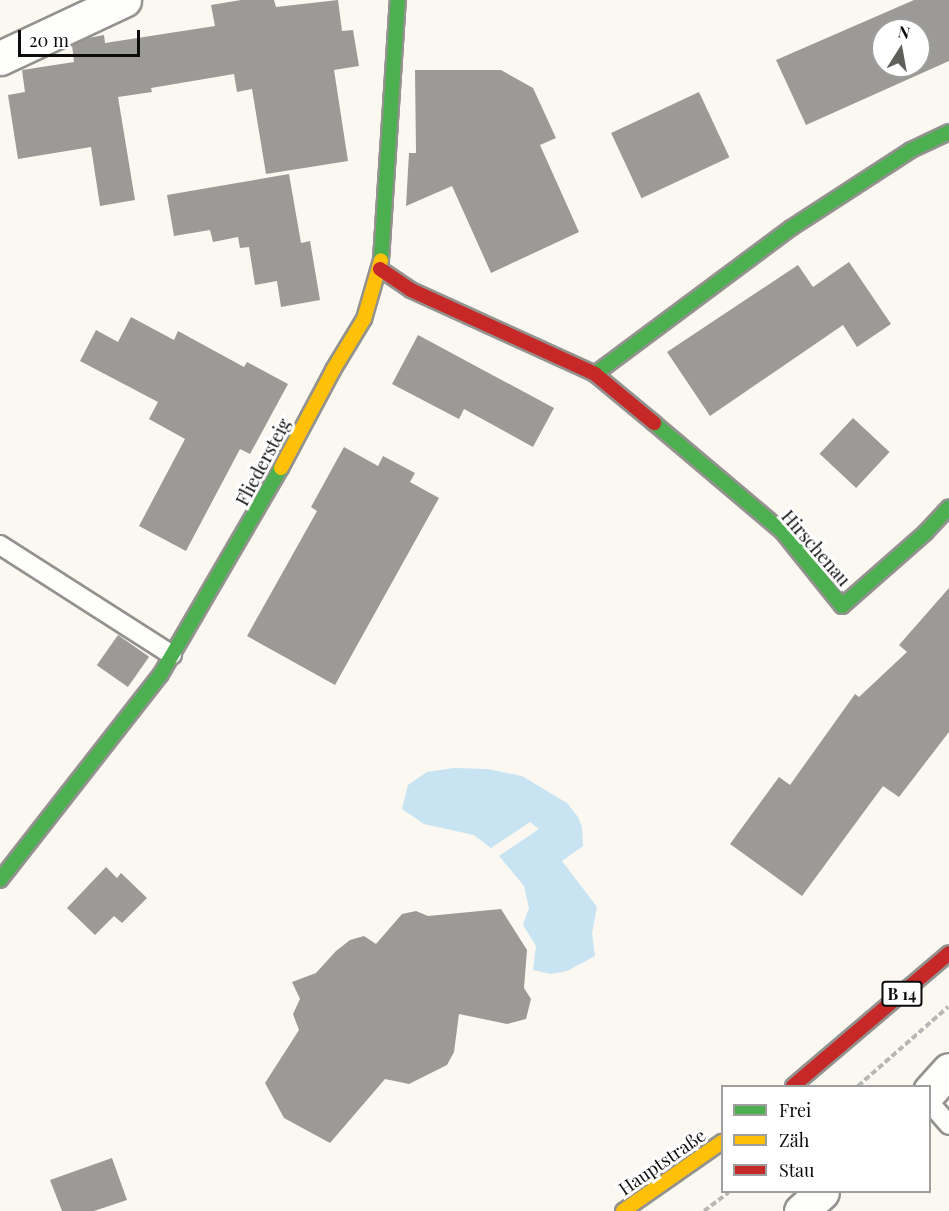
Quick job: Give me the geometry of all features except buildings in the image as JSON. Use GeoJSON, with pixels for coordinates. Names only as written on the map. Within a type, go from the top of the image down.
{"type":"FeatureCollection","features":[{"type":"Feature","properties":{"kind":"street"},"geometry":{"type":"LineString","coordinates":[[0,58],[124,0]]}},
{"type":"Feature","properties":{"kind":"street","name":"Fliedersteig"},"geometry":{"type":"LineString","coordinates":[[1,878],[161,674],[262,504],[333,370],[364,319],[380,269],[398,0]]}},
{"type":"Feature","properties":{"kind":"street"},"geometry":{"type":"LineString","coordinates":[[595,374],[791,228],[911,150],[949,132]]}},
{"type":"Feature","properties":{"kind":"street","name":"Hirschenau"},"geometry":{"type":"LineString","coordinates":[[380,269],[411,290],[595,374],[782,531],[842,606],[925,533],[949,507]]}},
{"type":"Feature","properties":{"kind":"street","name":"B 14"},"geometry":{"type":"LineString","coordinates":[[794,1085],[949,953]]}},
{"type":"Feature","properties":{"kind":"street"},"geometry":{"type":"LineString","coordinates":[[931,1090],[949,1070]]}},
{"type":"Feature","properties":{"kind":"street","name":"Hauptstraße"},"geometry":{"type":"LineString","coordinates":[[623,1211],[721,1143]]}},
{"type":"Feature","properties":{"kind":"street"},"geometry":{"type":"LineString","coordinates":[[801,1211],[820,1193]]}},
{"type":"Feature","properties":{"kind":"lane"},"geometry":{"type":"LineString","coordinates":[[0,545],[172,655]]}},
{"type":"Feature","properties":{"kind":"lane"},"geometry":{"type":"LineString","coordinates":[[931,1103],[949,1125]]}},
{"type":"Feature","properties":{"kind":"path"},"geometry":{"type":"LineString","coordinates":[[859,1085],[949,1006]]}},
{"type":"Feature","properties":{"kind":"path"},"geometry":{"type":"LineString","coordinates":[[704,1211],[726,1193]]}},
{"type":"Feature","properties":{"kind":"water"},"geometry":{"type":"Polygon","coordinates":[[[454,768],[487,769],[522,776],[567,803],[578,817],[582,827],[583,846],[562,861],[597,907],[592,933],[595,956],[567,971],[551,974],[533,970],[536,946],[523,925],[529,908],[524,886],[499,856],[539,829],[530,822],[491,848],[474,835],[424,824],[402,809],[408,785],[427,772],[454,768]]]}},
{"type":"Feature","properties":{"kind":"traffic: fast"},"geometry":{"type":"LineString","coordinates":[[381,260],[398,0]]}},
{"type":"Feature","properties":{"kind":"traffic: fast"},"geometry":{"type":"LineString","coordinates":[[595,374],[791,228],[911,150],[949,132]]}},
{"type":"Feature","properties":{"kind":"traffic: fast"},"geometry":{"type":"LineString","coordinates":[[654,423],[782,531],[842,606],[925,533],[949,507]]}},
{"type":"Feature","properties":{"kind":"traffic: fast"},"geometry":{"type":"LineString","coordinates":[[0,880],[161,674],[281,468]]}},
{"type":"Feature","properties":{"kind":"traffic: slow"},"geometry":{"type":"LineString","coordinates":[[281,468],[333,370],[364,319],[381,260]]}},
{"type":"Feature","properties":{"kind":"traffic: slow"},"geometry":{"type":"LineString","coordinates":[[623,1211],[721,1143]]}},
{"type":"Feature","properties":{"kind":"traffic: jam"},"geometry":{"type":"LineString","coordinates":[[380,269],[411,290],[595,374],[654,423]]}},
{"type":"Feature","properties":{"kind":"traffic: jam"},"geometry":{"type":"LineString","coordinates":[[794,1085],[949,953]]}}]}
